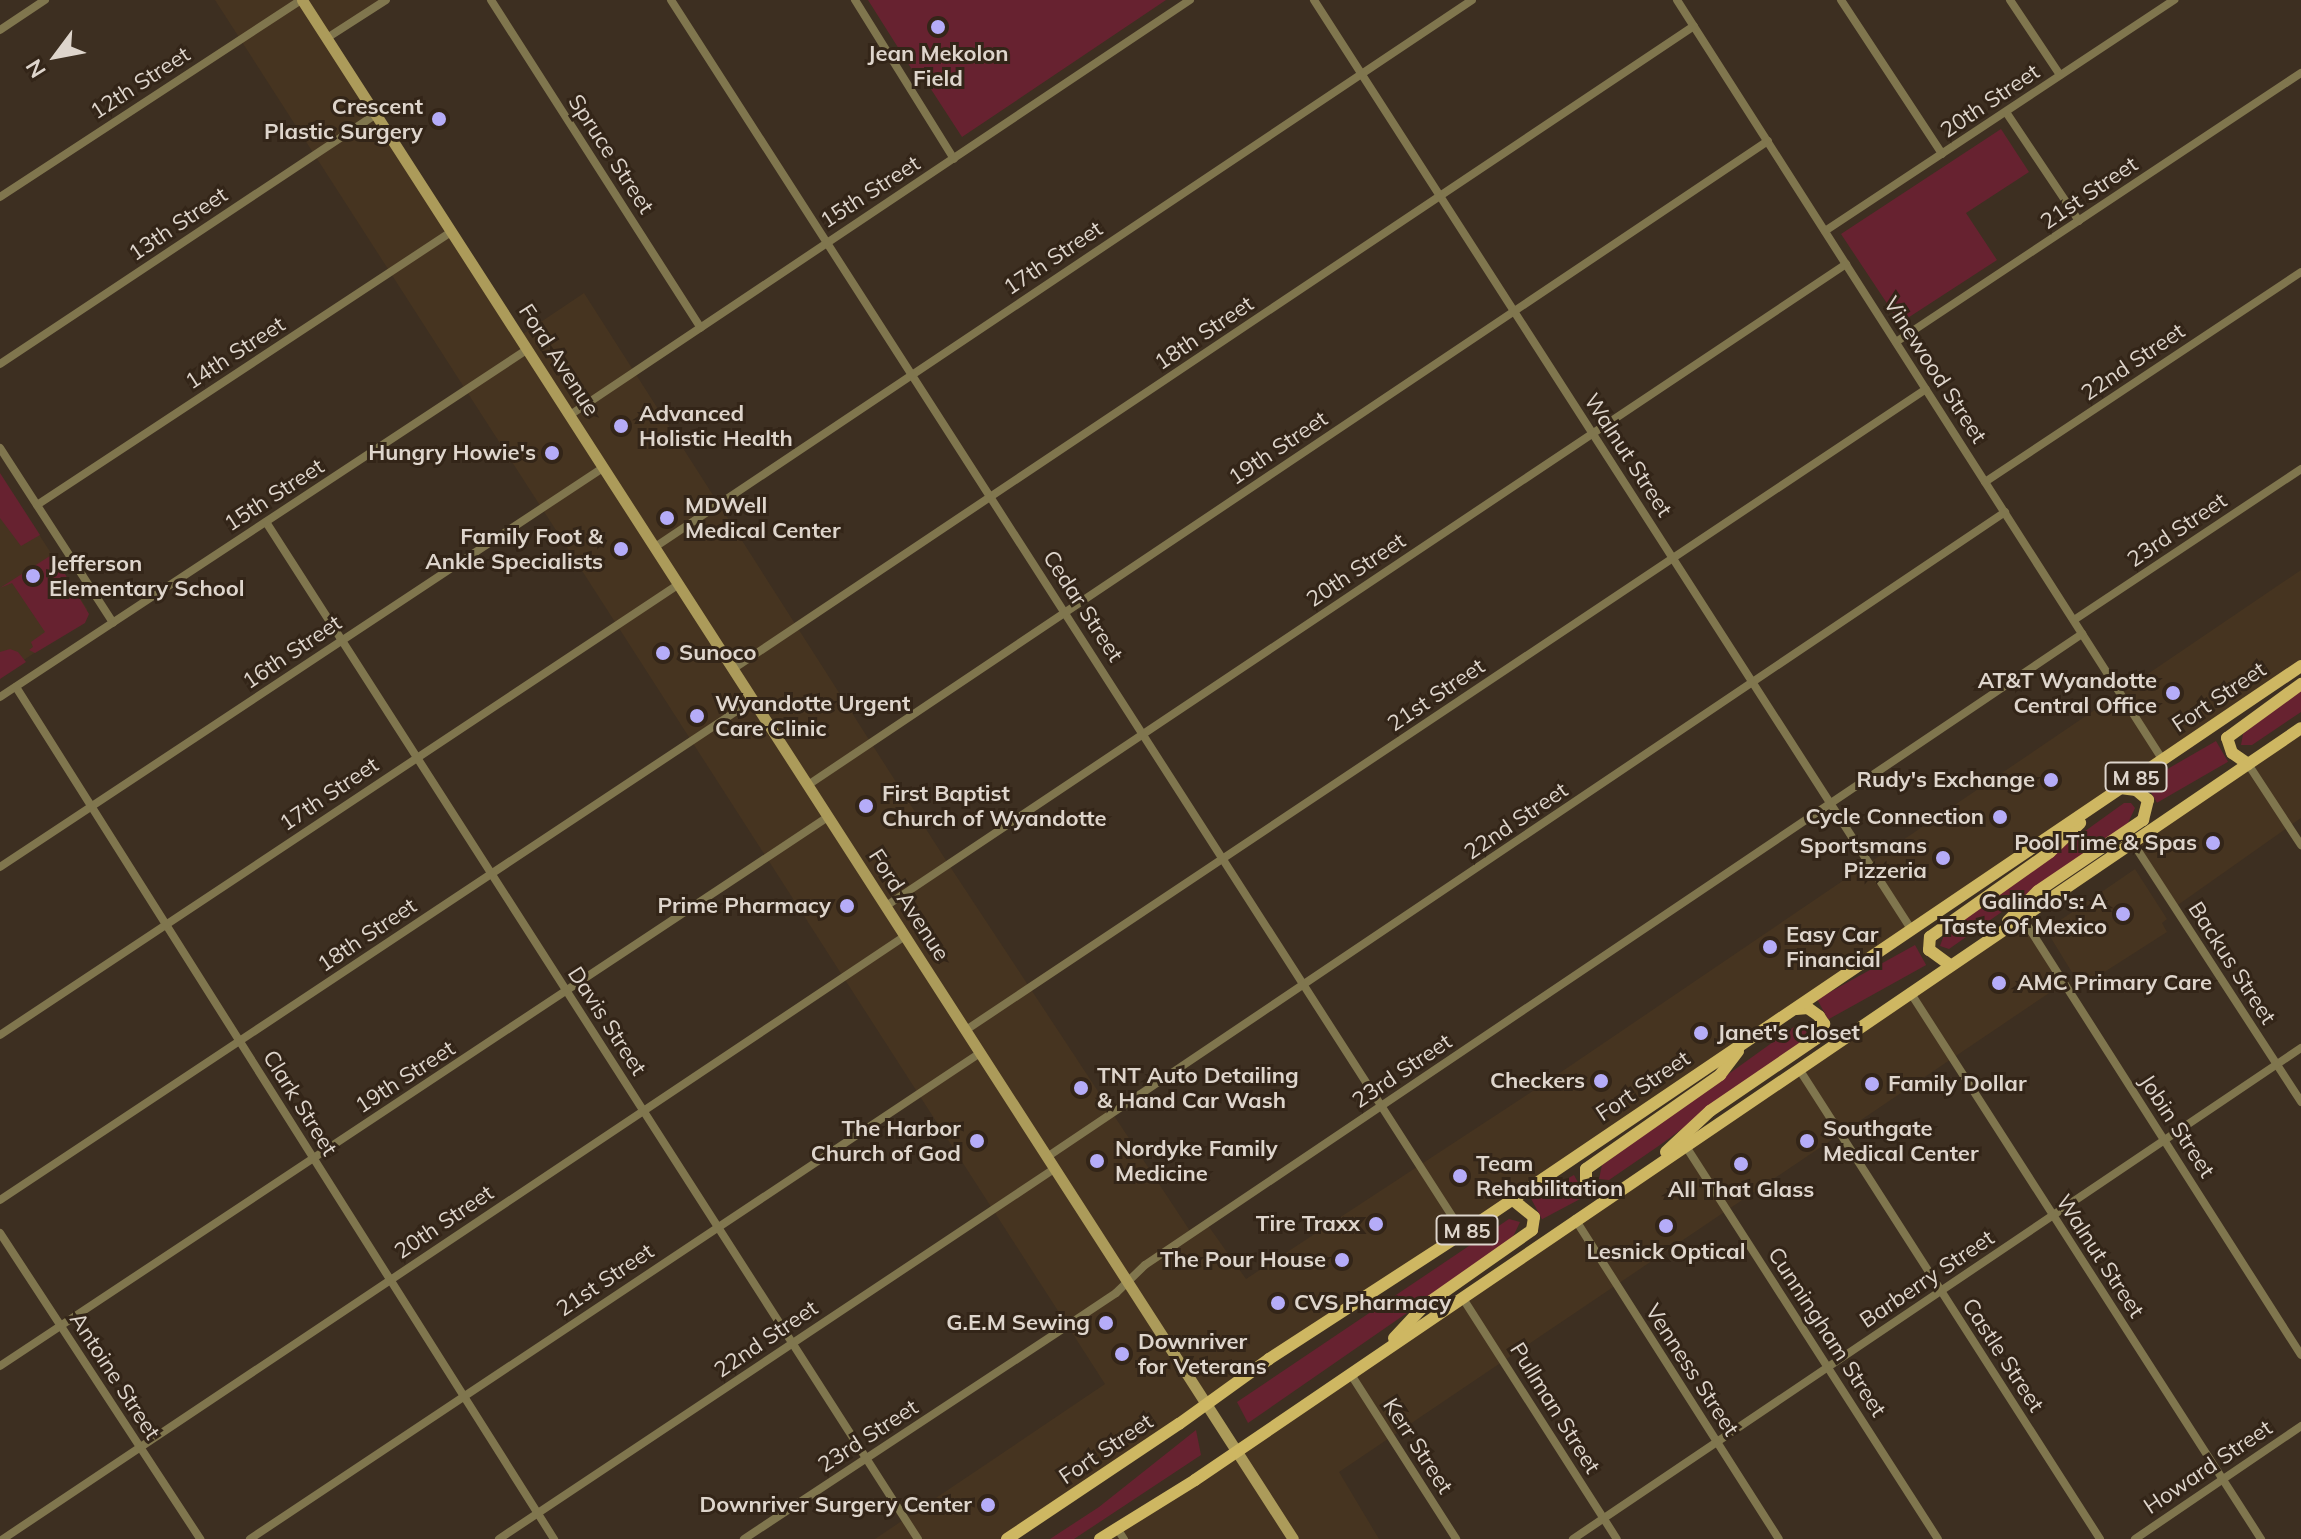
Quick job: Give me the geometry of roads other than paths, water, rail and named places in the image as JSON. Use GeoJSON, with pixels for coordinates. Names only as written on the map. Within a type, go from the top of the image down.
{"type":"FeatureCollection","features":[{"type":"Feature","properties":{"kind":"main road","name":"Ford Avenue"},"geometry":{"type":"LineString","coordinates":[[302,0],[1293,1539]]}},
{"type":"Feature","properties":{"kind":"main road","name":"Fort Street"},"geometry":{"type":"LineString","coordinates":[[1007,1539],[1347,1306],[1463,1233],[2301,666]]}},
{"type":"Feature","properties":{"kind":"main road"},"geometry":{"type":"LineString","coordinates":[[2248,764],[2232,753],[2227,738],[2301,684]]}},
{"type":"Feature","properties":{"kind":"main road","name":"M 85"},"geometry":{"type":"LineString","coordinates":[[1100,1539],[1121,1533],[1461,1296],[2301,728]]}},
{"type":"Feature","properties":{"kind":"main road"},"geometry":{"type":"LineString","coordinates":[[1995,935],[2038,891],[2143,820],[2148,800],[2136,790],[2120,788]]}},
{"type":"Feature","properties":{"kind":"main road"},"geometry":{"type":"LineString","coordinates":[[1950,965],[1929,950],[1930,937],[2050,852],[2099,803]]}},
{"type":"Feature","properties":{"kind":"main road"},"geometry":{"type":"LineString","coordinates":[[1650,1169],[1681,1134],[1710,1111],[1817,1038],[1824,1024],[1815,1012],[1793,1009]]}},
{"type":"Feature","properties":{"kind":"main road"},"geometry":{"type":"LineString","coordinates":[[1613,1194],[1593,1189],[1586,1182],[1586,1169],[1720,1075],[1744,1042]]}},
{"type":"Feature","properties":{"kind":"main road"},"geometry":{"type":"LineString","coordinates":[[1387,1347],[1424,1306],[1532,1230],[1534,1217],[1512,1199]]}},
{"type":"Feature","properties":{"kind":"street"},"geometry":{"type":"LineString","coordinates":[[0,30],[45,0]]}},
{"type":"Feature","properties":{"kind":"street","name":"12th Street"},"geometry":{"type":"LineString","coordinates":[[0,197],[302,0]]}},
{"type":"Feature","properties":{"kind":"street"},"geometry":{"type":"LineString","coordinates":[[327,38],[386,0]]}},
{"type":"Feature","properties":{"kind":"street","name":"Spruce Street"},"geometry":{"type":"LineString","coordinates":[[491,0],[701,328]]}},
{"type":"Feature","properties":{"kind":"street","name":"Cedar Street"},"geometry":{"type":"LineString","coordinates":[[671,0],[1463,1233]]}},
{"type":"Feature","properties":{"kind":"street"},"geometry":{"type":"LineString","coordinates":[[855,0],[954,159]]}},
{"type":"Feature","properties":{"kind":"street","name":"15th Street"},"geometry":{"type":"LineString","coordinates":[[570,415],[1190,0]]}},
{"type":"Feature","properties":{"kind":"street","name":"Walnut Street"},"geometry":{"type":"LineString","coordinates":[[1314,0],[1911,929]]}},
{"type":"Feature","properties":{"kind":"street","name":"17th Street"},"geometry":{"type":"LineString","coordinates":[[655,547],[1472,0]]}},
{"type":"Feature","properties":{"kind":"street","name":"Vinewood Street"},"geometry":{"type":"LineString","coordinates":[[1677,0],[2162,759]]}},
{"type":"Feature","properties":{"kind":"street"},"geometry":{"type":"LineString","coordinates":[[1841,0],[1942,154]]}},
{"type":"Feature","properties":{"kind":"street"},"geometry":{"type":"LineString","coordinates":[[2010,0],[2060,75]]}},
{"type":"Feature","properties":{"kind":"street","name":"20th Street"},"geometry":{"type":"LineString","coordinates":[[1825,231],[2174,0]]}},
{"type":"Feature","properties":{"kind":"street","name":"18th Street"},"geometry":{"type":"LineString","coordinates":[[733,669],[1694,26]]}},
{"type":"Feature","properties":{"kind":"street","name":"21st Street"},"geometry":{"type":"LineString","coordinates":[[1896,342],[2301,73]]}},
{"type":"Feature","properties":{"kind":"street"},"geometry":{"type":"LineString","coordinates":[[2006,112],[2079,221]]}},
{"type":"Feature","properties":{"kind":"street","name":"13th Street"},"geometry":{"type":"LineString","coordinates":[[0,364],[376,114]]}},
{"type":"Feature","properties":{"kind":"street","name":"19th Street"},"geometry":{"type":"LineString","coordinates":[[808,785],[1768,141]]}},
{"type":"Feature","properties":{"kind":"street","name":"14th Street"},"geometry":{"type":"LineString","coordinates":[[37,505],[452,231]]}},
{"type":"Feature","properties":{"kind":"street","name":"20th Street"},"geometry":{"type":"LineString","coordinates":[[886,906],[1846,264]]}},
{"type":"Feature","properties":{"kind":"street","name":"22nd Street"},"geometry":{"type":"LineString","coordinates":[[1985,482],[2301,272]]}},
{"type":"Feature","properties":{"kind":"street","name":"15th Street"},"geometry":{"type":"LineString","coordinates":[[0,697],[528,349]]}},
{"type":"Feature","properties":{"kind":"street","name":"21st Street"},"geometry":{"type":"LineString","coordinates":[[966,1030],[1926,389]]}},
{"type":"Feature","properties":{"kind":"street"},"geometry":{"type":"LineString","coordinates":[[0,448],[113,623]]}},
{"type":"Feature","properties":{"kind":"street","name":"16th Street"},"geometry":{"type":"LineString","coordinates":[[0,867],[604,467]]}},
{"type":"Feature","properties":{"kind":"street","name":"23rd Street"},"geometry":{"type":"LineString","coordinates":[[2074,620],[2301,469]]}},
{"type":"Feature","properties":{"kind":"street","name":"22nd Street"},"geometry":{"type":"LineString","coordinates":[[1047,1157],[2005,512]]}},
{"type":"Feature","properties":{"kind":"street","name":"Davis Street"},"geometry":{"type":"LineString","coordinates":[[266,522],[918,1539]]}},
{"type":"Feature","properties":{"kind":"street","name":"17th Street"},"geometry":{"type":"LineString","coordinates":[[0,1035],[679,584]]}},
{"type":"Feature","properties":{"kind":"street","name":"23rd Street"},"geometry":{"type":"LineString","coordinates":[[744,1539],[1068,1325],[1145,1265],[2082,634]]}},
{"type":"Feature","properties":{"kind":"street","name":"Clark Street"},"geometry":{"type":"LineString","coordinates":[[16,687],[554,1539]]}},
{"type":"Feature","properties":{"kind":"street","name":"18th Street"},"geometry":{"type":"LineString","coordinates":[[0,1200],[753,700]]}},
{"type":"Feature","properties":{"kind":"street"},"geometry":{"type":"LineString","coordinates":[[2248,764],[2301,845]]}},
{"type":"Feature","properties":{"kind":"street","name":"19th Street"},"geometry":{"type":"LineString","coordinates":[[0,1366],[828,817]]}},
{"type":"Feature","properties":{"kind":"street","name":"Backus Street"},"geometry":{"type":"LineString","coordinates":[[2133,843],[2301,1102]]}},
{"type":"Feature","properties":{"kind":"street","name":"Jobin Street"},"geometry":{"type":"LineString","coordinates":[[2022,917],[2301,1355]]}},
{"type":"Feature","properties":{"kind":"street","name":"20th Street"},"geometry":{"type":"LineString","coordinates":[[3,1539],[905,936]]}},
{"type":"Feature","properties":{"kind":"street","name":"Walnut Street"},"geometry":{"type":"LineString","coordinates":[[1910,992],[2261,1539]]}},
{"type":"Feature","properties":{"kind":"street","name":"Barberry Street"},"geometry":{"type":"LineString","coordinates":[[1573,1539],[2301,1048]]}},
{"type":"Feature","properties":{"kind":"street","name":"21st Street"},"geometry":{"type":"LineString","coordinates":[[250,1539],[980,1053]]}},
{"type":"Feature","properties":{"kind":"street","name":"Castle Street"},"geometry":{"type":"LineString","coordinates":[[1799,1069],[2100,1539]]}},
{"type":"Feature","properties":{"kind":"street","name":"Cunningham Street"},"geometry":{"type":"LineString","coordinates":[[1685,1145],[1938,1539]]}},
{"type":"Feature","properties":{"kind":"street","name":"22nd Street"},"geometry":{"type":"LineString","coordinates":[[499,1539],[1054,1169]]}},
{"type":"Feature","properties":{"kind":"street","name":"Venness Street"},"geometry":{"type":"LineString","coordinates":[[1575,1219],[1779,1539]]}},
{"type":"Feature","properties":{"kind":"street","name":"Antoine Street"},"geometry":{"type":"LineString","coordinates":[[0,1233],[200,1539]]}},
{"type":"Feature","properties":{"kind":"street","name":"Pullman Street"},"geometry":{"type":"LineString","coordinates":[[1461,1296],[1617,1539]]}},
{"type":"Feature","properties":{"kind":"street","name":"Kerr Street"},"geometry":{"type":"LineString","coordinates":[[1350,1373],[1456,1539]]}},
{"type":"Feature","properties":{"kind":"street","name":"Howard Street"},"geometry":{"type":"LineString","coordinates":[[2135,1539],[2301,1426]]}},
{"type":"Feature","properties":{"kind":"place","name":"Jean Mekolon Field"},"geometry":{"type":"Point","coordinates":[938,27]}},
{"type":"Feature","properties":{"kind":"place","name":"Crescent Plastic Surgery"},"geometry":{"type":"Point","coordinates":[439,119]}},
{"type":"Feature","properties":{"kind":"place","name":"Advanced Holistic Health"},"geometry":{"type":"Point","coordinates":[621,426]}},
{"type":"Feature","properties":{"kind":"place","name":"Hungry Howie's"},"geometry":{"type":"Point","coordinates":[552,453]}},
{"type":"Feature","properties":{"kind":"place","name":"MDWell Medical Center"},"geometry":{"type":"Point","coordinates":[667,518]}},
{"type":"Feature","properties":{"kind":"place","name":"Family Foot & Ankle Specialists"},"geometry":{"type":"Point","coordinates":[621,549]}},
{"type":"Feature","properties":{"kind":"place","name":"Jefferson Elementary School"},"geometry":{"type":"Point","coordinates":[33,576]}},
{"type":"Feature","properties":{"kind":"place","name":"Sunoco"},"geometry":{"type":"Point","coordinates":[663,653]}},
{"type":"Feature","properties":{"kind":"place","name":"AT&T Wyandotte Central Office"},"geometry":{"type":"Point","coordinates":[2173,693]}},
{"type":"Feature","properties":{"kind":"place","name":"Wyandotte Urgent Care Clinic"},"geometry":{"type":"Point","coordinates":[697,716]}},
{"type":"Feature","properties":{"kind":"place","name":"Rudy's Exchange"},"geometry":{"type":"Point","coordinates":[2051,780]}},
{"type":"Feature","properties":{"kind":"place","name":"First Baptist Church of Wyandotte"},"geometry":{"type":"Point","coordinates":[866,806]}},
{"type":"Feature","properties":{"kind":"place","name":"Cycle Connection"},"geometry":{"type":"Point","coordinates":[2000,817]}},
{"type":"Feature","properties":{"kind":"place","name":"Pool Time & Spas"},"geometry":{"type":"Point","coordinates":[2213,843]}},
{"type":"Feature","properties":{"kind":"place","name":"Sportsmans Pizzeria"},"geometry":{"type":"Point","coordinates":[1943,858]}},
{"type":"Feature","properties":{"kind":"place","name":"Prime Pharmacy"},"geometry":{"type":"Point","coordinates":[847,906]}},
{"type":"Feature","properties":{"kind":"place","name":"Galindo's: A Taste Of Mexico"},"geometry":{"type":"Point","coordinates":[2123,914]}},
{"type":"Feature","properties":{"kind":"place","name":"Easy Car Financial"},"geometry":{"type":"Point","coordinates":[1770,947]}},
{"type":"Feature","properties":{"kind":"place","name":"AMC Primary Care"},"geometry":{"type":"Point","coordinates":[1999,983]}},
{"type":"Feature","properties":{"kind":"place","name":"Janet's Closet"},"geometry":{"type":"Point","coordinates":[1701,1033]}},
{"type":"Feature","properties":{"kind":"place","name":"Checkers"},"geometry":{"type":"Point","coordinates":[1601,1081]}},
{"type":"Feature","properties":{"kind":"place","name":"Family Dollar"},"geometry":{"type":"Point","coordinates":[1872,1084]}},
{"type":"Feature","properties":{"kind":"place","name":"TNT Auto Detailing & Hand Car Wash"},"geometry":{"type":"Point","coordinates":[1081,1088]}},
{"type":"Feature","properties":{"kind":"place","name":"The Harbor Church of God"},"geometry":{"type":"Point","coordinates":[977,1141]}},
{"type":"Feature","properties":{"kind":"place","name":"Southgate Medical Center"},"geometry":{"type":"Point","coordinates":[1807,1141]}},
{"type":"Feature","properties":{"kind":"place","name":"Nordyke Family Medicine"},"geometry":{"type":"Point","coordinates":[1097,1161]}},
{"type":"Feature","properties":{"kind":"place","name":"All That Glass"},"geometry":{"type":"Point","coordinates":[1741,1164]}},
{"type":"Feature","properties":{"kind":"place","name":"Team Rehabilitation"},"geometry":{"type":"Point","coordinates":[1460,1176]}},
{"type":"Feature","properties":{"kind":"place","name":"Tire Traxx"},"geometry":{"type":"Point","coordinates":[1376,1224]}},
{"type":"Feature","properties":{"kind":"place","name":"Lesnick Optical"},"geometry":{"type":"Point","coordinates":[1666,1226]}},
{"type":"Feature","properties":{"kind":"place","name":"The Pour House"},"geometry":{"type":"Point","coordinates":[1342,1260]}},
{"type":"Feature","properties":{"kind":"place","name":"CVS Pharmacy"},"geometry":{"type":"Point","coordinates":[1278,1303]}},
{"type":"Feature","properties":{"kind":"place","name":"G.E.M Sewing"},"geometry":{"type":"Point","coordinates":[1106,1323]}},
{"type":"Feature","properties":{"kind":"place","name":"Downriver for Veterans"},"geometry":{"type":"Point","coordinates":[1122,1354]}},
{"type":"Feature","properties":{"kind":"place","name":"Downriver Surgery Center"},"geometry":{"type":"Point","coordinates":[988,1505]}}]}
